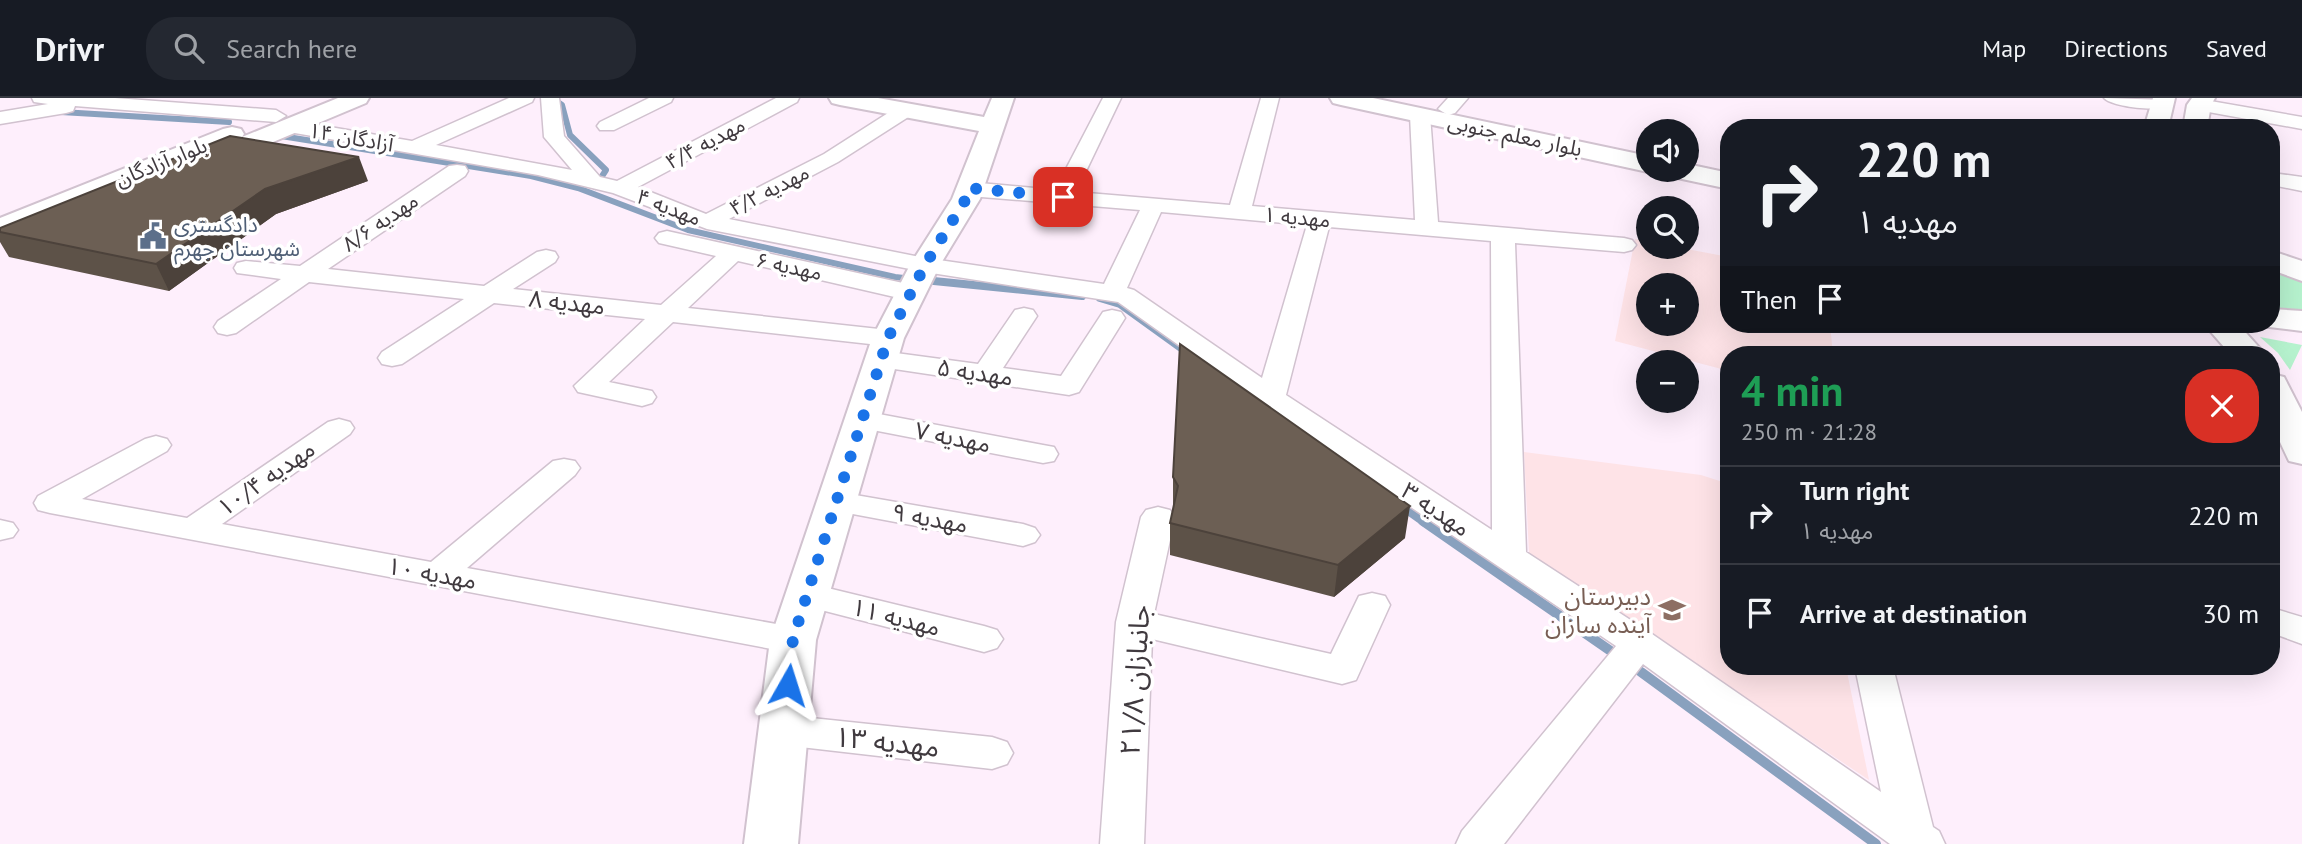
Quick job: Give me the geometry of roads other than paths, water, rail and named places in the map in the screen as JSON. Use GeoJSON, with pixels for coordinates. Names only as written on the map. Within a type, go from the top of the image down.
{"type":"FeatureCollection","features":[{"type":"Feature","properties":{"kind":"main road","name":"بلوار آزادگان"},"geometry":{"type":"LineString","coordinates":[[0,247],[283,121],[322,98]]}},
{"type":"Feature","properties":{"kind":"main road","name":"بلوار آزادگان"},"geometry":{"type":"LineString","coordinates":[[0,228],[283,121],[358,98]]}},
{"type":"Feature","properties":{"kind":"main road"},"geometry":{"type":"LineString","coordinates":[[840,98],[993,126]]}},
{"type":"Feature","properties":{"kind":"main road"},"geometry":{"type":"LineString","coordinates":[[771,844],[793,639],[885,348],[918,279],[966,199],[1003,98]]}},
{"type":"Feature","properties":{"kind":"main road","name":"بلوار معلم جنوبی"},"geometry":{"type":"LineString","coordinates":[[1341,98],[1636,161]]}},
{"type":"Feature","properties":{"kind":"main road","name":"بلوار معلم جنوبی"},"geometry":{"type":"LineString","coordinates":[[1395,98],[1454,104],[1636,148]]}},
{"type":"Feature","properties":{"kind":"main road"},"geometry":{"type":"LineString","coordinates":[[2158,119],[2163,101]]}},
{"type":"Feature","properties":{"kind":"main road"},"geometry":{"type":"LineString","coordinates":[[1699,162],[1720,166]]}},
{"type":"Feature","properties":{"kind":"main road"},"geometry":{"type":"LineString","coordinates":[[1699,175],[1720,179]]}},
{"type":"Feature","properties":{"kind":"main road"},"geometry":{"type":"LineString","coordinates":[[2280,320],[2302,321]]}},
{"type":"Feature","properties":{"kind":"main road"},"geometry":{"type":"LineString","coordinates":[[2228,333],[2241,346]]}},
{"type":"Feature","properties":{"kind":"main road"},"geometry":{"type":"LineString","coordinates":[[2280,383],[2302,385]]}},
{"type":"Feature","properties":{"kind":"main road"},"geometry":{"type":"LineString","coordinates":[[2280,401],[2302,453]]}},
{"type":"Feature","properties":{"kind":"street"},"geometry":{"type":"LineString","coordinates":[[41,98],[95,103]]}},
{"type":"Feature","properties":{"kind":"street"},"geometry":{"type":"LineString","coordinates":[[413,148],[525,98]]}},
{"type":"Feature","properties":{"kind":"street"},"geometry":{"type":"LineString","coordinates":[[550,98],[554,137],[594,183]]}},
{"type":"Feature","properties":{"kind":"street"},"geometry":{"type":"LineString","coordinates":[[607,126],[664,98]]}},
{"type":"Feature","properties":{"kind":"street","name":"مهدیه ۴/۴"},"geometry":{"type":"LineString","coordinates":[[620,188],[790,98]]}},
{"type":"Feature","properties":{"kind":"street"},"geometry":{"type":"LineString","coordinates":[[1239,212],[1270,98]]}},
{"type":"Feature","properties":{"kind":"street"},"geometry":{"type":"LineString","coordinates":[[2113,98],[2163,101]]}},
{"type":"Feature","properties":{"kind":"street"},"geometry":{"type":"LineString","coordinates":[[0,118],[95,103]]}},
{"type":"Feature","properties":{"kind":"street","name":"آزادگان ۱۴"},"geometry":{"type":"LineString","coordinates":[[95,103],[283,121],[413,148]]}},
{"type":"Feature","properties":{"kind":"street"},"geometry":{"type":"LineString","coordinates":[[1063,197],[1107,107]]}},
{"type":"Feature","properties":{"kind":"street","name":"مهدیه ۴/۲"},"geometry":{"type":"LineString","coordinates":[[708,222],[831,158],[906,110]]}},
{"type":"Feature","properties":{"kind":"street"},"geometry":{"type":"LineString","coordinates":[[2199,110],[2270,119]]}},
{"type":"Feature","properties":{"kind":"street"},"geometry":{"type":"LineString","coordinates":[[1420,115],[1427,228]]}},
{"type":"Feature","properties":{"kind":"street"},"geometry":{"type":"LineString","coordinates":[[2280,120],[2302,123]]}},
{"type":"Feature","properties":{"kind":"street","name":"مهدیه ۴"},"geometry":{"type":"LineString","coordinates":[[413,148],[538,169],[620,188],[708,222],[918,279]]}},
{"type":"Feature","properties":{"kind":"street","name":"مهدیه ۸/۶"},"geometry":{"type":"LineString","coordinates":[[228,327],[457,171]]}},
{"type":"Feature","properties":{"kind":"street"},"geometry":{"type":"LineString","coordinates":[[2280,180],[2302,184]]}},
{"type":"Feature","properties":{"kind":"street","name":"مهدیه ۱"},"geometry":{"type":"LineString","coordinates":[[969,188],[1624,245]]}},
{"type":"Feature","properties":{"kind":"street"},"geometry":{"type":"LineString","coordinates":[[1112,306],[1154,204]]}},
{"type":"Feature","properties":{"kind":"street"},"geometry":{"type":"LineString","coordinates":[[1270,397],[1320,219]]}},
{"type":"Feature","properties":{"kind":"street"},"geometry":{"type":"LineString","coordinates":[[1503,234],[1509,557]]}},
{"type":"Feature","properties":{"kind":"street","name":"مهدیه ۶"},"geometry":{"type":"LineString","coordinates":[[667,238],[732,254],[918,279]]}},
{"type":"Feature","properties":{"kind":"street"},"geometry":{"type":"LineString","coordinates":[[642,397],[588,386],[732,254]]}},
{"type":"Feature","properties":{"kind":"street"},"geometry":{"type":"LineString","coordinates":[[392,358],[546,257]]}},
{"type":"Feature","properties":{"kind":"street","name":"مهدیه ۸"},"geometry":{"type":"LineString","coordinates":[[246,268],[670,313],[885,348]]}},
{"type":"Feature","properties":{"kind":"street","name":"مهدیه ۳"},"geometry":{"type":"LineString","coordinates":[[918,279],[1112,306],[1125,295],[1270,397],[1639,643],[1918,841]]}},
{"type":"Feature","properties":{"kind":"street","name":"مهدیه ۵"},"geometry":{"type":"LineString","coordinates":[[885,348],[985,374],[1069,386],[1112,306]]}},
{"type":"Feature","properties":{"kind":"street"},"geometry":{"type":"LineString","coordinates":[[985,374],[1024,316]]}},
{"type":"Feature","properties":{"kind":"street","name":"مهدیه ۷"},"geometry":{"type":"LineString","coordinates":[[863,419],[1043,454]]}},
{"type":"Feature","properties":{"kind":"street","name":"مهدیه ۱۰/۴"},"geometry":{"type":"LineString","coordinates":[[193,529],[339,428]]}},
{"type":"Feature","properties":{"kind":"street","name":"مهدیه ۱۰"},"geometry":{"type":"LineString","coordinates":[[156,445],[50,503],[793,639]]}},
{"type":"Feature","properties":{"kind":"street"},"geometry":{"type":"LineString","coordinates":[[438,574],[564,468]]}},
{"type":"Feature","properties":{"kind":"street","name":"مهدیه ۹"},"geometry":{"type":"LineString","coordinates":[[838,502],[1023,535]]}},
{"type":"Feature","properties":{"kind":"street","name":"جانبازان ۲۱/۸"},"geometry":{"type":"LineString","coordinates":[[1122,844],[1134,622],[1158,517]]}},
{"type":"Feature","properties":{"kind":"street","name":"مهدیه ۱۱"},"geometry":{"type":"LineString","coordinates":[[807,595],[984,639]]}},
{"type":"Feature","properties":{"kind":"street"},"geometry":{"type":"LineString","coordinates":[[1134,622],[1342,670],[1372,605]]}},
{"type":"Feature","properties":{"kind":"street"},"geometry":{"type":"LineString","coordinates":[[2280,623],[2302,631]]}},
{"type":"Feature","properties":{"kind":"street"},"geometry":{"type":"LineString","coordinates":[[1478,844],[1639,643]]}},
{"type":"Feature","properties":{"kind":"street"},"geometry":{"type":"LineString","coordinates":[[1876,675],[1918,841]]}},
{"type":"Feature","properties":{"kind":"street","name":"مهدیه ۱۳"},"geometry":{"type":"LineString","coordinates":[[783,730],[992,753]]}},
{"type":"Feature","properties":{"kind":"waterway"},"geometry":{"type":"LineString","coordinates":[[552,98],[562,105],[570,135],[606,170],[595,187]]}},
{"type":"Feature","properties":{"kind":"waterway"},"geometry":{"type":"LineString","coordinates":[[61,112],[229,122]]}},
{"type":"Feature","properties":{"kind":"waterway"},"geometry":{"type":"LineString","coordinates":[[275,135],[531,176],[578,188],[688,230],[895,277],[931,281]]}},
{"type":"Feature","properties":{"kind":"waterway"},"geometry":{"type":"LineString","coordinates":[[914,279],[1082,296]]}},
{"type":"Feature","properties":{"kind":"waterway"},"geometry":{"type":"LineString","coordinates":[[1100,298],[1120,304],[1188,353]]}},
{"type":"Feature","properties":{"kind":"waterway"},"geometry":{"type":"LineString","coordinates":[[1401,506],[1425,523]]}},
{"type":"Feature","properties":{"kind":"waterway"},"geometry":{"type":"LineString","coordinates":[[1423,521],[1641,672],[1876,844]]}},
{"type":"Feature","properties":{"kind":"place","name":"دادگستری شهرستان جهرم"},"geometry":{"type":"Point","coordinates":[153,236]}},
{"type":"Feature","properties":{"kind":"place","name":"دبیرستان آینده سازان"},"geometry":{"type":"Point","coordinates":[1672,610]}}]}
